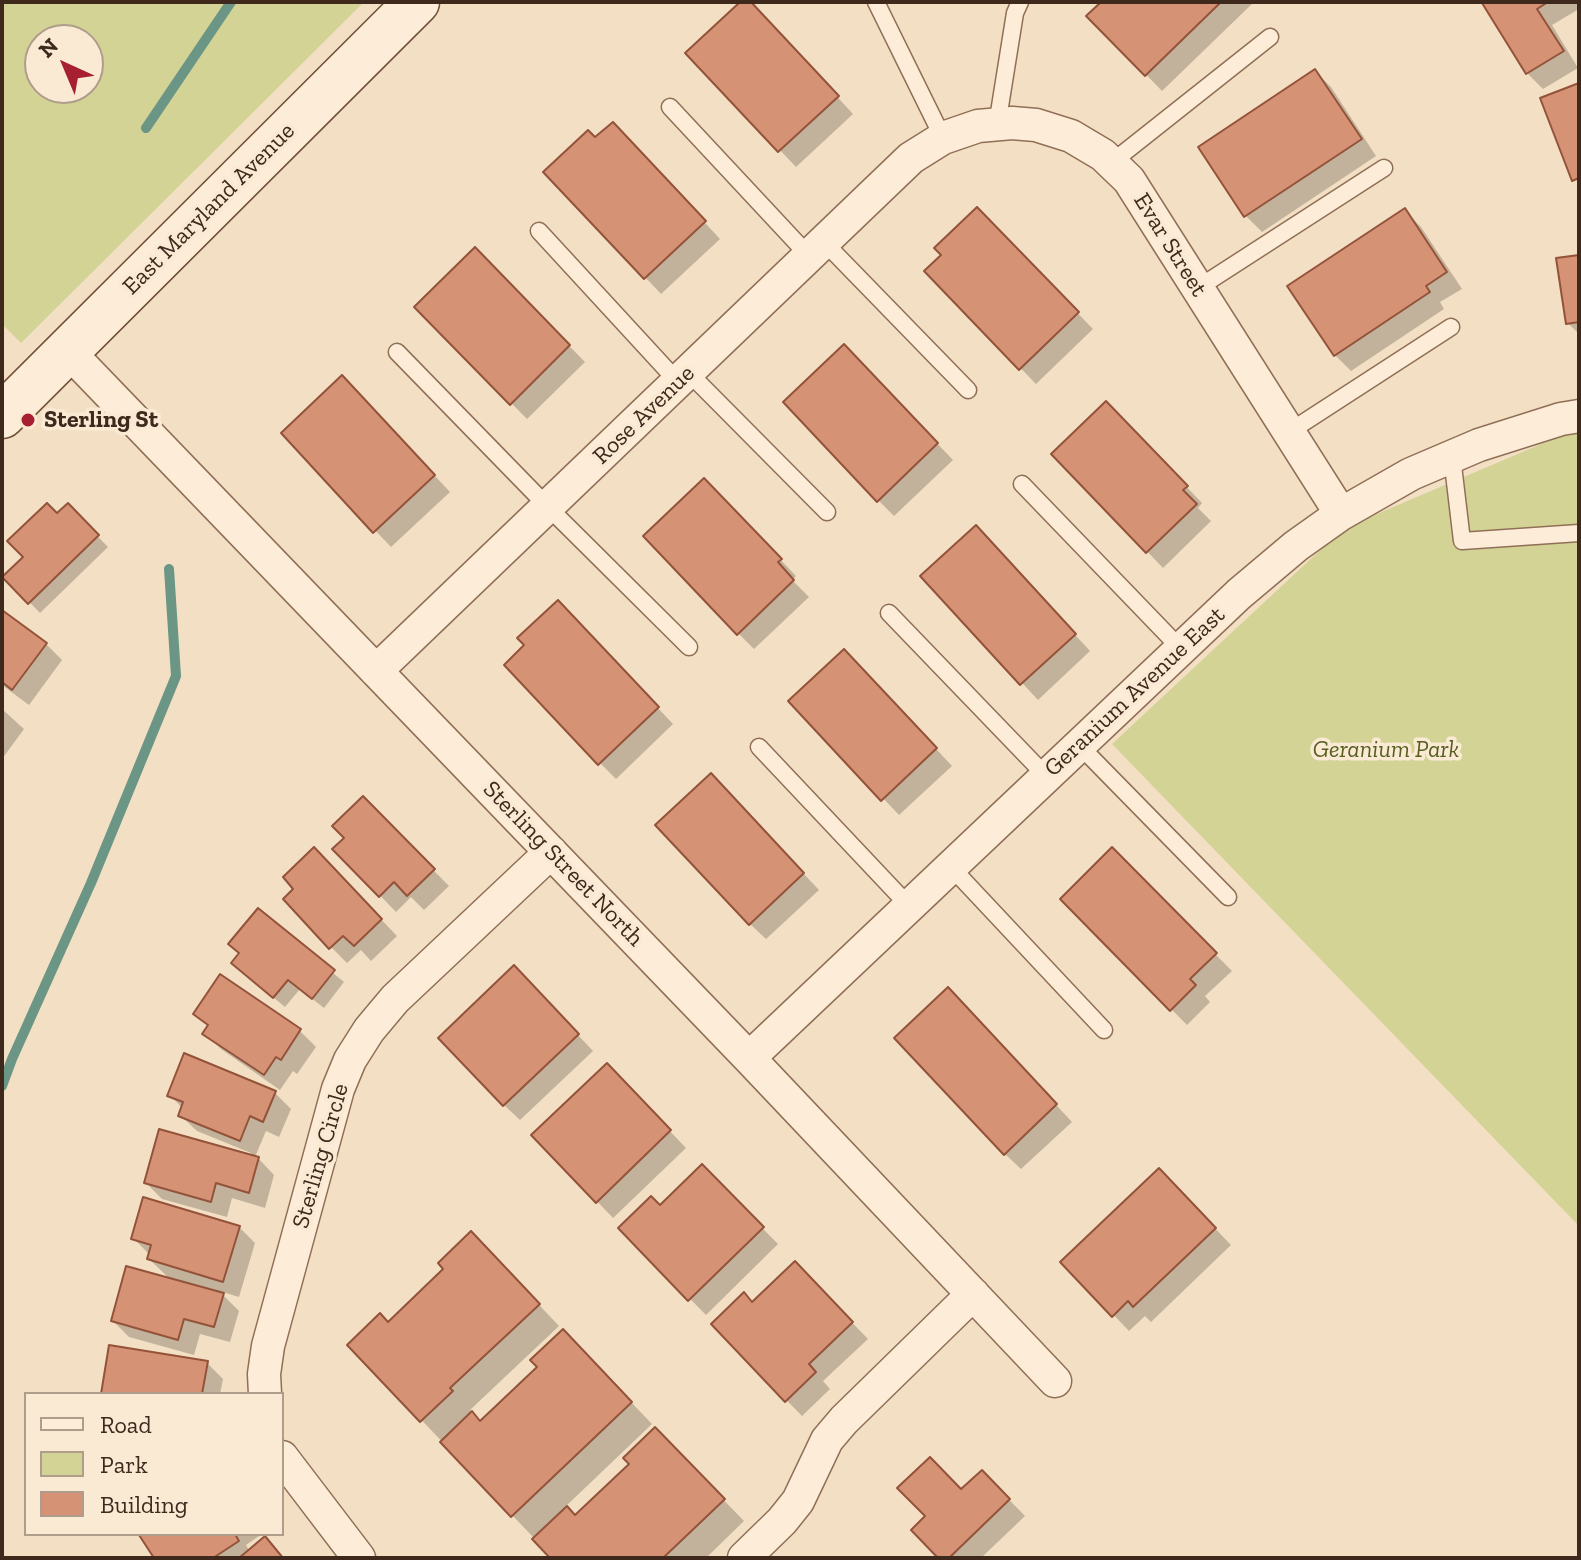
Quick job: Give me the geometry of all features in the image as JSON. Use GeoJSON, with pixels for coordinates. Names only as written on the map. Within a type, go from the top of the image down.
{"type":"FeatureCollection","features":[{"type":"Feature","properties":{"kind":"street","name":"East Maryland Avenue"},"geometry":{"type":"LineString","coordinates":[[2,416],[417,2]]}},
{"type":"Feature","properties":{"kind":"street","name":"Evar Street"},"geometry":{"type":"LineString","coordinates":[[911,158],[943,138],[978,126],[1012,123],[1036,125],[1071,136],[1103,155],[1129,180],[1341,514]]}},
{"type":"Feature","properties":{"kind":"street","name":"Rose Avenue"},"geometry":{"type":"LineString","coordinates":[[376,671],[911,158]]}},
{"type":"Feature","properties":{"kind":"street","name":"Sterling Street North"},"geometry":{"type":"LineString","coordinates":[[68,351],[749,1058],[1055,1381]]}},
{"type":"Feature","properties":{"kind":"street","name":"Geranium Avenue East"},"geometry":{"type":"LineString","coordinates":[[749,1058],[1239,594],[1296,546],[1341,514],[1411,474],[1479,445],[1579,416]]}},
{"type":"Feature","properties":{"kind":"street","name":"Sterling Circle"},"geometry":{"type":"LineString","coordinates":[[265,1392],[268,1346],[338,1089],[350,1060],[369,1030],[395,999],[551,852]]}},
{"type":"Feature","properties":{"kind":"street"},"geometry":{"type":"LineString","coordinates":[[744,1558],[798,1501],[827,1440],[844,1420],[973,1294]]}},
{"type":"Feature","properties":{"kind":"street"},"geometry":{"type":"LineString","coordinates":[[284,1460],[359,1558]]}},
{"type":"Feature","properties":{"kind":"lane"},"geometry":{"type":"LineString","coordinates":[[876,2],[943,138]]}},
{"type":"Feature","properties":{"kind":"lane"},"geometry":{"type":"LineString","coordinates":[[997,125],[1015,13],[1020,2]]}},
{"type":"Feature","properties":{"kind":"lane"},"geometry":{"type":"LineString","coordinates":[[1111,163],[1270,37]]}},
{"type":"Feature","properties":{"kind":"lane"},"geometry":{"type":"LineString","coordinates":[[670,107],[816,249],[968,390]]}},
{"type":"Feature","properties":{"kind":"lane"},"geometry":{"type":"LineString","coordinates":[[1198,288],[1384,168]]}},
{"type":"Feature","properties":{"kind":"lane"},"geometry":{"type":"LineString","coordinates":[[539,231],[683,377],[827,512]]}},
{"type":"Feature","properties":{"kind":"lane"},"geometry":{"type":"LineString","coordinates":[[1289,432],[1451,327]]}},
{"type":"Feature","properties":{"kind":"lane"},"geometry":{"type":"LineString","coordinates":[[397,352],[689,647]]}},
{"type":"Feature","properties":{"kind":"lane"},"geometry":{"type":"LineString","coordinates":[[1452,457],[1462,541],[1579,533]]}},
{"type":"Feature","properties":{"kind":"lane"},"geometry":{"type":"LineString","coordinates":[[1022,484],[1181,649]]}},
{"type":"Feature","properties":{"kind":"lane"},"geometry":{"type":"LineString","coordinates":[[889,613],[1046,776]]}},
{"type":"Feature","properties":{"kind":"lane"},"geometry":{"type":"LineString","coordinates":[[1079,745],[1228,897]]}},
{"type":"Feature","properties":{"kind":"lane"},"geometry":{"type":"LineString","coordinates":[[759,747],[909,906]]}},
{"type":"Feature","properties":{"kind":"lane"},"geometry":{"type":"LineString","coordinates":[[951,867],[1104,1030]]}},
{"type":"Feature","properties":{"kind":"green space"},"geometry":{"type":"Polygon","coordinates":[[[2,2],[364,2],[21,343],[2,324],[2,2]]]}},
{"type":"Feature","properties":{"kind":"green space","name":"Geranium Park"},"geometry":{"type":"Polygon","coordinates":[[[1579,432],[1579,1226],[1112,744],[1344,528],[1567,433],[1579,432]]]}},
{"type":"Feature","properties":{"kind":"building"},"geometry":{"type":"Polygon","coordinates":[[[740,2],[751,2],[839,96],[778,152],[685,53],[740,2]]]}},
{"type":"Feature","properties":{"kind":"building"},"geometry":{"type":"Polygon","coordinates":[[[1101,2],[1221,2],[1145,76],[1086,16],[1101,2]]]}},
{"type":"Feature","properties":{"kind":"building"},"geometry":{"type":"Polygon","coordinates":[[[1484,2],[1548,2],[1537,9],[1564,51],[1526,74],[1484,2]]]}},
{"type":"Feature","properties":{"kind":"building"},"geometry":{"type":"Polygon","coordinates":[[[1315,69],[1362,139],[1244,217],[1198,147],[1315,69]]]}},
{"type":"Feature","properties":{"kind":"building"},"geometry":{"type":"Polygon","coordinates":[[[1579,83],[1579,178],[1572,181],[1540,98],[1579,83]]]}},
{"type":"Feature","properties":{"kind":"building"},"geometry":{"type":"Polygon","coordinates":[[[613,122],[706,221],[644,279],[543,172],[588,130],[595,137],[613,122]]]}},
{"type":"Feature","properties":{"kind":"building"},"geometry":{"type":"Polygon","coordinates":[[[977,207],[1079,312],[1019,370],[924,271],[941,255],[934,248],[977,207]]]}},
{"type":"Feature","properties":{"kind":"building"},"geometry":{"type":"Polygon","coordinates":[[[1405,208],[1447,272],[1426,286],[1430,292],[1334,356],[1287,286],[1405,208]]]}},
{"type":"Feature","properties":{"kind":"building"},"geometry":{"type":"Polygon","coordinates":[[[475,247],[570,345],[510,405],[414,307],[475,247]]]}},
{"type":"Feature","properties":{"kind":"building"},"geometry":{"type":"Polygon","coordinates":[[[1579,255],[1579,322],[1566,324],[1556,258],[1579,255]]]}},
{"type":"Feature","properties":{"kind":"building"},"geometry":{"type":"Polygon","coordinates":[[[844,344],[938,443],[877,502],[783,402],[844,344]]]}},
{"type":"Feature","properties":{"kind":"building"},"geometry":{"type":"Polygon","coordinates":[[[342,375],[435,475],[373,533],[281,433],[342,375]]]}},
{"type":"Feature","properties":{"kind":"building"},"geometry":{"type":"Polygon","coordinates":[[[1106,401],[1188,486],[1183,490],[1197,504],[1146,553],[1051,454],[1106,401]]]}},
{"type":"Feature","properties":{"kind":"building"},"geometry":{"type":"Polygon","coordinates":[[[704,478],[782,559],[778,562],[794,580],[737,635],[643,536],[704,478]]]}},
{"type":"Feature","properties":{"kind":"building"},"geometry":{"type":"Polygon","coordinates":[[[47,503],[57,513],[68,503],[99,535],[28,604],[2,577],[23,557],[7,541],[47,503]]]}},
{"type":"Feature","properties":{"kind":"building"},"geometry":{"type":"Polygon","coordinates":[[[976,525],[1076,634],[1020,685],[920,576],[976,525]]]}},
{"type":"Feature","properties":{"kind":"building"},"geometry":{"type":"Polygon","coordinates":[[[558,600],[659,707],[598,765],[504,665],[524,645],[517,638],[558,600]]]}},
{"type":"Feature","properties":{"kind":"building"},"geometry":{"type":"Polygon","coordinates":[[[2,610],[47,643],[12,690],[2,682],[2,610]]]}},
{"type":"Feature","properties":{"kind":"building"},"geometry":{"type":"Polygon","coordinates":[[[844,649],[937,748],[881,801],[788,701],[844,649]]]}},
{"type":"Feature","properties":{"kind":"building"},"geometry":{"type":"Polygon","coordinates":[[[711,773],[804,873],[749,925],[655,825],[711,773]]]}},
{"type":"Feature","properties":{"kind":"building"},"geometry":{"type":"Polygon","coordinates":[[[363,796],[435,869],[407,896],[394,882],[379,897],[332,849],[344,838],[332,826],[363,796]]]}},
{"type":"Feature","properties":{"kind":"building"},"geometry":{"type":"Polygon","coordinates":[[[314,847],[382,919],[354,946],[343,936],[329,949],[283,899],[293,889],[283,877],[314,847]]]}},
{"type":"Feature","properties":{"kind":"building"},"geometry":{"type":"Polygon","coordinates":[[[1112,847],[1217,953],[1190,979],[1196,985],[1170,1011],[1060,899],[1112,847]]]}},
{"type":"Feature","properties":{"kind":"building"},"geometry":{"type":"Polygon","coordinates":[[[258,908],[335,970],[312,999],[288,980],[273,998],[231,963],[239,953],[228,944],[258,908]]]}},
{"type":"Feature","properties":{"kind":"building"},"geometry":{"type":"Polygon","coordinates":[[[514,965],[579,1034],[503,1106],[438,1038],[514,965]]]}},
{"type":"Feature","properties":{"kind":"building"},"geometry":{"type":"Polygon","coordinates":[[[220,974],[301,1029],[281,1060],[276,1057],[264,1075],[202,1034],[208,1025],[193,1014],[220,974]]]}},
{"type":"Feature","properties":{"kind":"building"},"geometry":{"type":"Polygon","coordinates":[[[948,987],[1057,1104],[1004,1155],[894,1038],[948,987]]]}},
{"type":"Feature","properties":{"kind":"building"},"geometry":{"type":"Polygon","coordinates":[[[184,1053],[276,1091],[263,1122],[250,1116],[240,1141],[178,1116],[183,1102],[167,1096],[184,1053]]]}},
{"type":"Feature","properties":{"kind":"building"},"geometry":{"type":"Polygon","coordinates":[[[607,1063],[671,1130],[596,1203],[531,1135],[607,1063]]]}},
{"type":"Feature","properties":{"kind":"building"},"geometry":{"type":"Polygon","coordinates":[[[159,1129],[259,1157],[249,1193],[216,1183],[211,1202],[144,1183],[159,1129]]]}},
{"type":"Feature","properties":{"kind":"building"},"geometry":{"type":"Polygon","coordinates":[[[702,1164],[764,1227],[688,1301],[618,1228],[651,1196],[660,1205],[702,1164]]]}},
{"type":"Feature","properties":{"kind":"building"},"geometry":{"type":"Polygon","coordinates":[[[1159,1168],[1216,1228],[1133,1307],[1128,1301],[1112,1317],[1060,1262],[1159,1168]]]}},
{"type":"Feature","properties":{"kind":"building"},"geometry":{"type":"Polygon","coordinates":[[[143,1197],[240,1226],[223,1282],[147,1259],[151,1245],[131,1239],[143,1197]]]}},
{"type":"Feature","properties":{"kind":"building"},"geometry":{"type":"Polygon","coordinates":[[[471,1231],[540,1304],[450,1388],[453,1391],[420,1422],[347,1345],[380,1313],[388,1322],[443,1269],[438,1263],[471,1231]]]}},
{"type":"Feature","properties":{"kind":"building"},"geometry":{"type":"Polygon","coordinates":[[[795,1261],[853,1322],[809,1364],[816,1372],[785,1402],[711,1324],[744,1292],[752,1302],[795,1261]]]}},
{"type":"Feature","properties":{"kind":"building"},"geometry":{"type":"Polygon","coordinates":[[[126,1266],[224,1293],[214,1327],[184,1319],[178,1340],[111,1321],[126,1266]]]}},
{"type":"Feature","properties":{"kind":"building"},"geometry":{"type":"Polygon","coordinates":[[[563,1329],[632,1402],[511,1517],[440,1442],[472,1411],[480,1421],[537,1367],[530,1360],[563,1329]]]}},
{"type":"Feature","properties":{"kind":"building"},"geometry":{"type":"Polygon","coordinates":[[[109,1345],[208,1361],[202,1392],[101,1392],[109,1345]]]}},
{"type":"Feature","properties":{"kind":"building"},"geometry":{"type":"Polygon","coordinates":[[[655,1427],[725,1499],[663,1558],[550,1558],[532,1539],[567,1506],[575,1515],[629,1464],[623,1458],[655,1427]]]}},
{"type":"Feature","properties":{"kind":"building"},"geometry":{"type":"Polygon","coordinates":[[[930,1457],[961,1489],[982,1470],[1010,1499],[949,1558],[938,1558],[911,1530],[925,1516],[897,1488],[930,1457]]]}},
{"type":"Feature","properties":{"kind":"building"},"geometry":{"type":"Polygon","coordinates":[[[140,1536],[236,1536],[239,1541],[213,1558],[154,1558],[140,1536]]]}},
{"type":"Feature","properties":{"kind":"building"},"geometry":{"type":"Polygon","coordinates":[[[265,1536],[283,1558],[239,1558],[265,1536]]]}},
{"type":"Feature","properties":{"kind":"waterway"},"geometry":{"type":"LineString","coordinates":[[146,128],[231,2]]}},
{"type":"Feature","properties":{"kind":"waterway"},"geometry":{"type":"LineString","coordinates":[[2,1086],[91,883],[176,676],[169,569]]}},
{"type":"Feature","properties":{"kind":"place","name":"Sterling St"},"geometry":{"type":"Point","coordinates":[28,420]}}]}
